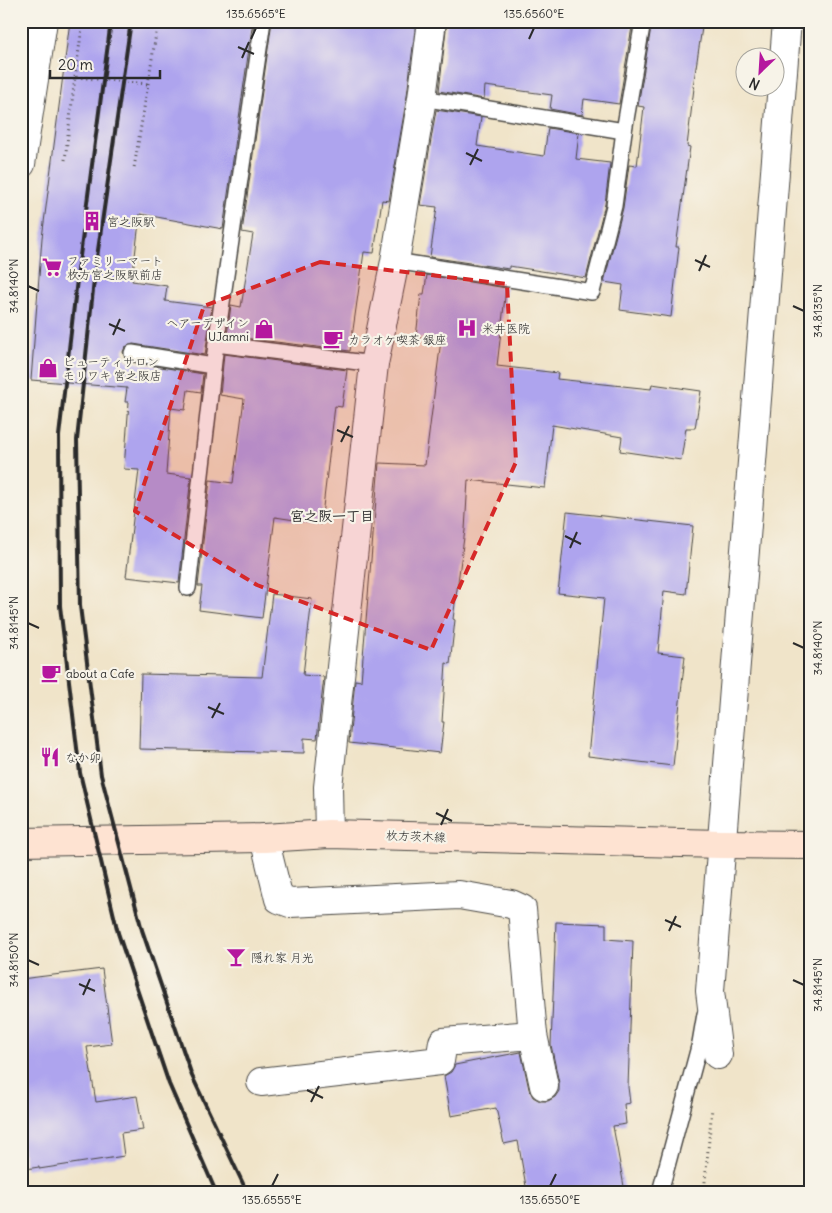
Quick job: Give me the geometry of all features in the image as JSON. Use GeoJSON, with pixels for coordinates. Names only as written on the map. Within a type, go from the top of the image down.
{"type":"FeatureCollection","features":[{"type":"Feature","properties":{"kind":"main road","name":"枚方茨木線"},"geometry":{"type":"LineString","coordinates":[[21,842],[264,838],[329,834],[731,845],[811,845]]}},
{"type":"Feature","properties":{"kind":"street"},"geometry":{"type":"LineString","coordinates":[[21,164],[43,21]]}},
{"type":"Feature","properties":{"kind":"street"},"geometry":{"type":"LineString","coordinates":[[329,834],[328,787],[374,364],[395,261],[422,98],[432,21]]}},
{"type":"Feature","properties":{"kind":"street"},"geometry":{"type":"LineString","coordinates":[[718,1055],[710,991],[731,845],[787,21]]}},
{"type":"Feature","properties":{"kind":"street"},"geometry":{"type":"LineString","coordinates":[[264,838],[279,899],[290,903],[459,895],[511,904],[522,909],[532,1036],[544,1086]]}},
{"type":"Feature","properties":{"kind":"street"},"geometry":{"type":"LineString","coordinates":[[261,1082],[440,1061],[443,1042],[532,1036]]}},
{"type":"Feature","properties":{"kind":"lane"},"geometry":{"type":"LineString","coordinates":[[188,588],[213,366],[263,21]]}},
{"type":"Feature","properties":{"kind":"lane"},"geometry":{"type":"LineString","coordinates":[[395,261],[592,292],[614,206],[624,131],[643,21]]}},
{"type":"Feature","properties":{"kind":"lane"},"geometry":{"type":"LineString","coordinates":[[422,98],[624,131]]}},
{"type":"Feature","properties":{"kind":"lane"},"geometry":{"type":"LineString","coordinates":[[216,344],[374,364]]}},
{"type":"Feature","properties":{"kind":"lane"},"geometry":{"type":"LineString","coordinates":[[132,353],[213,366]]}},
{"type":"Feature","properties":{"kind":"lane"},"geometry":{"type":"LineString","coordinates":[[660,1192],[700,1043],[710,991]]}},
{"type":"Feature","properties":{"kind":"path"},"geometry":{"type":"LineString","coordinates":[[64,160],[83,21]]}},
{"type":"Feature","properties":{"kind":"path"},"geometry":{"type":"LineString","coordinates":[[134,168],[158,21]]}},
{"type":"Feature","properties":{"kind":"path"},"geometry":{"type":"LineString","coordinates":[[75,77],[148,84]]}},
{"type":"Feature","properties":{"kind":"path"},"geometry":{"type":"LineString","coordinates":[[704,1192],[718,1055]]}},
{"type":"Feature","properties":{"kind":"highlighted area"},"geometry":{"type":"Polygon","coordinates":[[[320,262],[507,284],[516,462],[431,650],[257,585],[135,511],[204,306],[320,262]]]}},
{"type":"Feature","properties":{"kind":"building"},"geometry":{"type":"Polygon","coordinates":[[[70,21],[253,21],[223,229],[140,214],[132,281],[167,286],[165,301],[212,307],[205,355],[133,344],[125,347],[123,352],[126,360],[131,362],[203,374],[201,392],[188,390],[185,410],[171,408],[166,474],[191,477],[179,583],[126,577],[139,470],[124,469],[129,402],[125,402],[127,388],[31,380],[42,238],[70,21]]]}},
{"type":"Feature","properties":{"kind":"building"},"geometry":{"type":"Polygon","coordinates":[[[272,21],[416,21],[407,96],[389,201],[382,200],[374,253],[364,252],[350,351],[227,336],[231,305],[241,307],[253,234],[242,232],[272,21]]]}},
{"type":"Feature","properties":{"kind":"building"},"geometry":{"type":"Polygon","coordinates":[[[447,21],[633,21],[619,104],[584,99],[582,115],[550,109],[552,95],[485,86],[484,99],[439,91],[447,21]]]}},
{"type":"Feature","properties":{"kind":"building"},"geometry":{"type":"Polygon","coordinates":[[[652,21],[703,21],[693,87],[687,146],[690,147],[676,247],[679,247],[671,317],[620,310],[623,285],[604,282],[623,208],[629,165],[637,166],[644,107],[638,106],[652,21]]]}},
{"type":"Feature","properties":{"kind":"building"},"geometry":{"type":"Polygon","coordinates":[[[436,110],[481,117],[477,146],[544,156],[548,128],[579,133],[576,159],[610,163],[605,204],[586,278],[509,266],[509,269],[430,257],[437,207],[420,205],[436,110]]]}},
{"type":"Feature","properties":{"kind":"building"},"geometry":{"type":"Polygon","coordinates":[[[427,275],[506,288],[497,366],[558,373],[557,379],[651,389],[652,384],[701,391],[695,428],[686,428],[681,460],[620,451],[622,437],[552,425],[545,488],[468,480],[465,530],[453,619],[455,620],[450,664],[446,663],[442,722],[444,722],[440,753],[349,743],[355,680],[361,681],[379,463],[425,465],[441,340],[416,337],[421,294],[424,294],[427,275]]]}},
{"type":"Feature","properties":{"kind":"building"},"geometry":{"type":"Polygon","coordinates":[[[224,354],[347,370],[342,407],[335,406],[321,524],[275,517],[262,618],[199,610],[202,586],[198,586],[210,480],[233,483],[244,399],[220,395],[224,354]]]}},
{"type":"Feature","properties":{"kind":"building"},"geometry":{"type":"Polygon","coordinates":[[[567,512],[693,526],[686,594],[664,591],[658,653],[685,656],[673,766],[588,756],[604,598],[558,593],[567,512]]]}},
{"type":"Feature","properties":{"kind":"building"},"geometry":{"type":"Polygon","coordinates":[[[272,594],[312,599],[303,675],[324,677],[317,739],[304,738],[304,753],[139,749],[141,674],[262,677],[272,594]]]}},
{"type":"Feature","properties":{"kind":"building"},"geometry":{"type":"Polygon","coordinates":[[[556,922],[606,924],[606,939],[633,941],[628,1087],[630,1103],[624,1104],[626,1124],[613,1126],[625,1192],[527,1192],[518,1141],[504,1144],[496,1108],[451,1116],[444,1076],[451,1072],[455,1065],[521,1052],[529,1089],[533,1097],[540,1101],[548,1101],[555,1097],[559,1091],[551,1045],[556,922]]]}},
{"type":"Feature","properties":{"kind":"building"},"geometry":{"type":"Polygon","coordinates":[[[102,969],[112,1044],[87,1047],[96,1102],[137,1096],[143,1130],[121,1133],[124,1156],[39,1169],[39,1167],[26,1169],[21,1139],[21,979],[102,969]]]}},
{"type":"Feature","properties":{"kind":"railway"},"geometry":{"type":"LineString","coordinates":[[111,21],[78,271],[59,436],[60,606],[80,773],[118,933],[169,1084],[216,1192]]}},
{"type":"Feature","properties":{"kind":"railway"},"geometry":{"type":"LineString","coordinates":[[131,21],[95,271],[77,440],[80,606],[101,775],[142,930],[192,1076],[247,1192]]}},
{"type":"Feature","properties":{"kind":"place","name":"宮之阪駅"},"geometry":{"type":"Point","coordinates":[92,221]}},
{"type":"Feature","properties":{"kind":"place","name":"ファミリーマート 枚方宮之阪駅前店"},"geometry":{"type":"Point","coordinates":[52,267]}},
{"type":"Feature","properties":{"kind":"place","name":"米井医院"},"geometry":{"type":"Point","coordinates":[467,328]}},
{"type":"Feature","properties":{"kind":"place","name":"ヘアーデザイン UJamni"},"geometry":{"type":"Point","coordinates":[264,329]}},
{"type":"Feature","properties":{"kind":"place","name":"カラオケ喫茶 銀座"},"geometry":{"type":"Point","coordinates":[333,339]}},
{"type":"Feature","properties":{"kind":"place","name":"ビューティサロン モリワキ 宮之阪店"},"geometry":{"type":"Point","coordinates":[48,368]}},
{"type":"Feature","properties":{"kind":"place","name":"about a Cafe"},"geometry":{"type":"Point","coordinates":[51,673]}},
{"type":"Feature","properties":{"kind":"place","name":"なか卯"},"geometry":{"type":"Point","coordinates":[50,757]}},
{"type":"Feature","properties":{"kind":"place","name":"隠れ家 月光"},"geometry":{"type":"Point","coordinates":[236,957]}},
{"type":"Feature","properties":{"kind":"district","name":"宮之阪一丁目"},"geometry":{"type":"Point","coordinates":[332,516]}}]}
